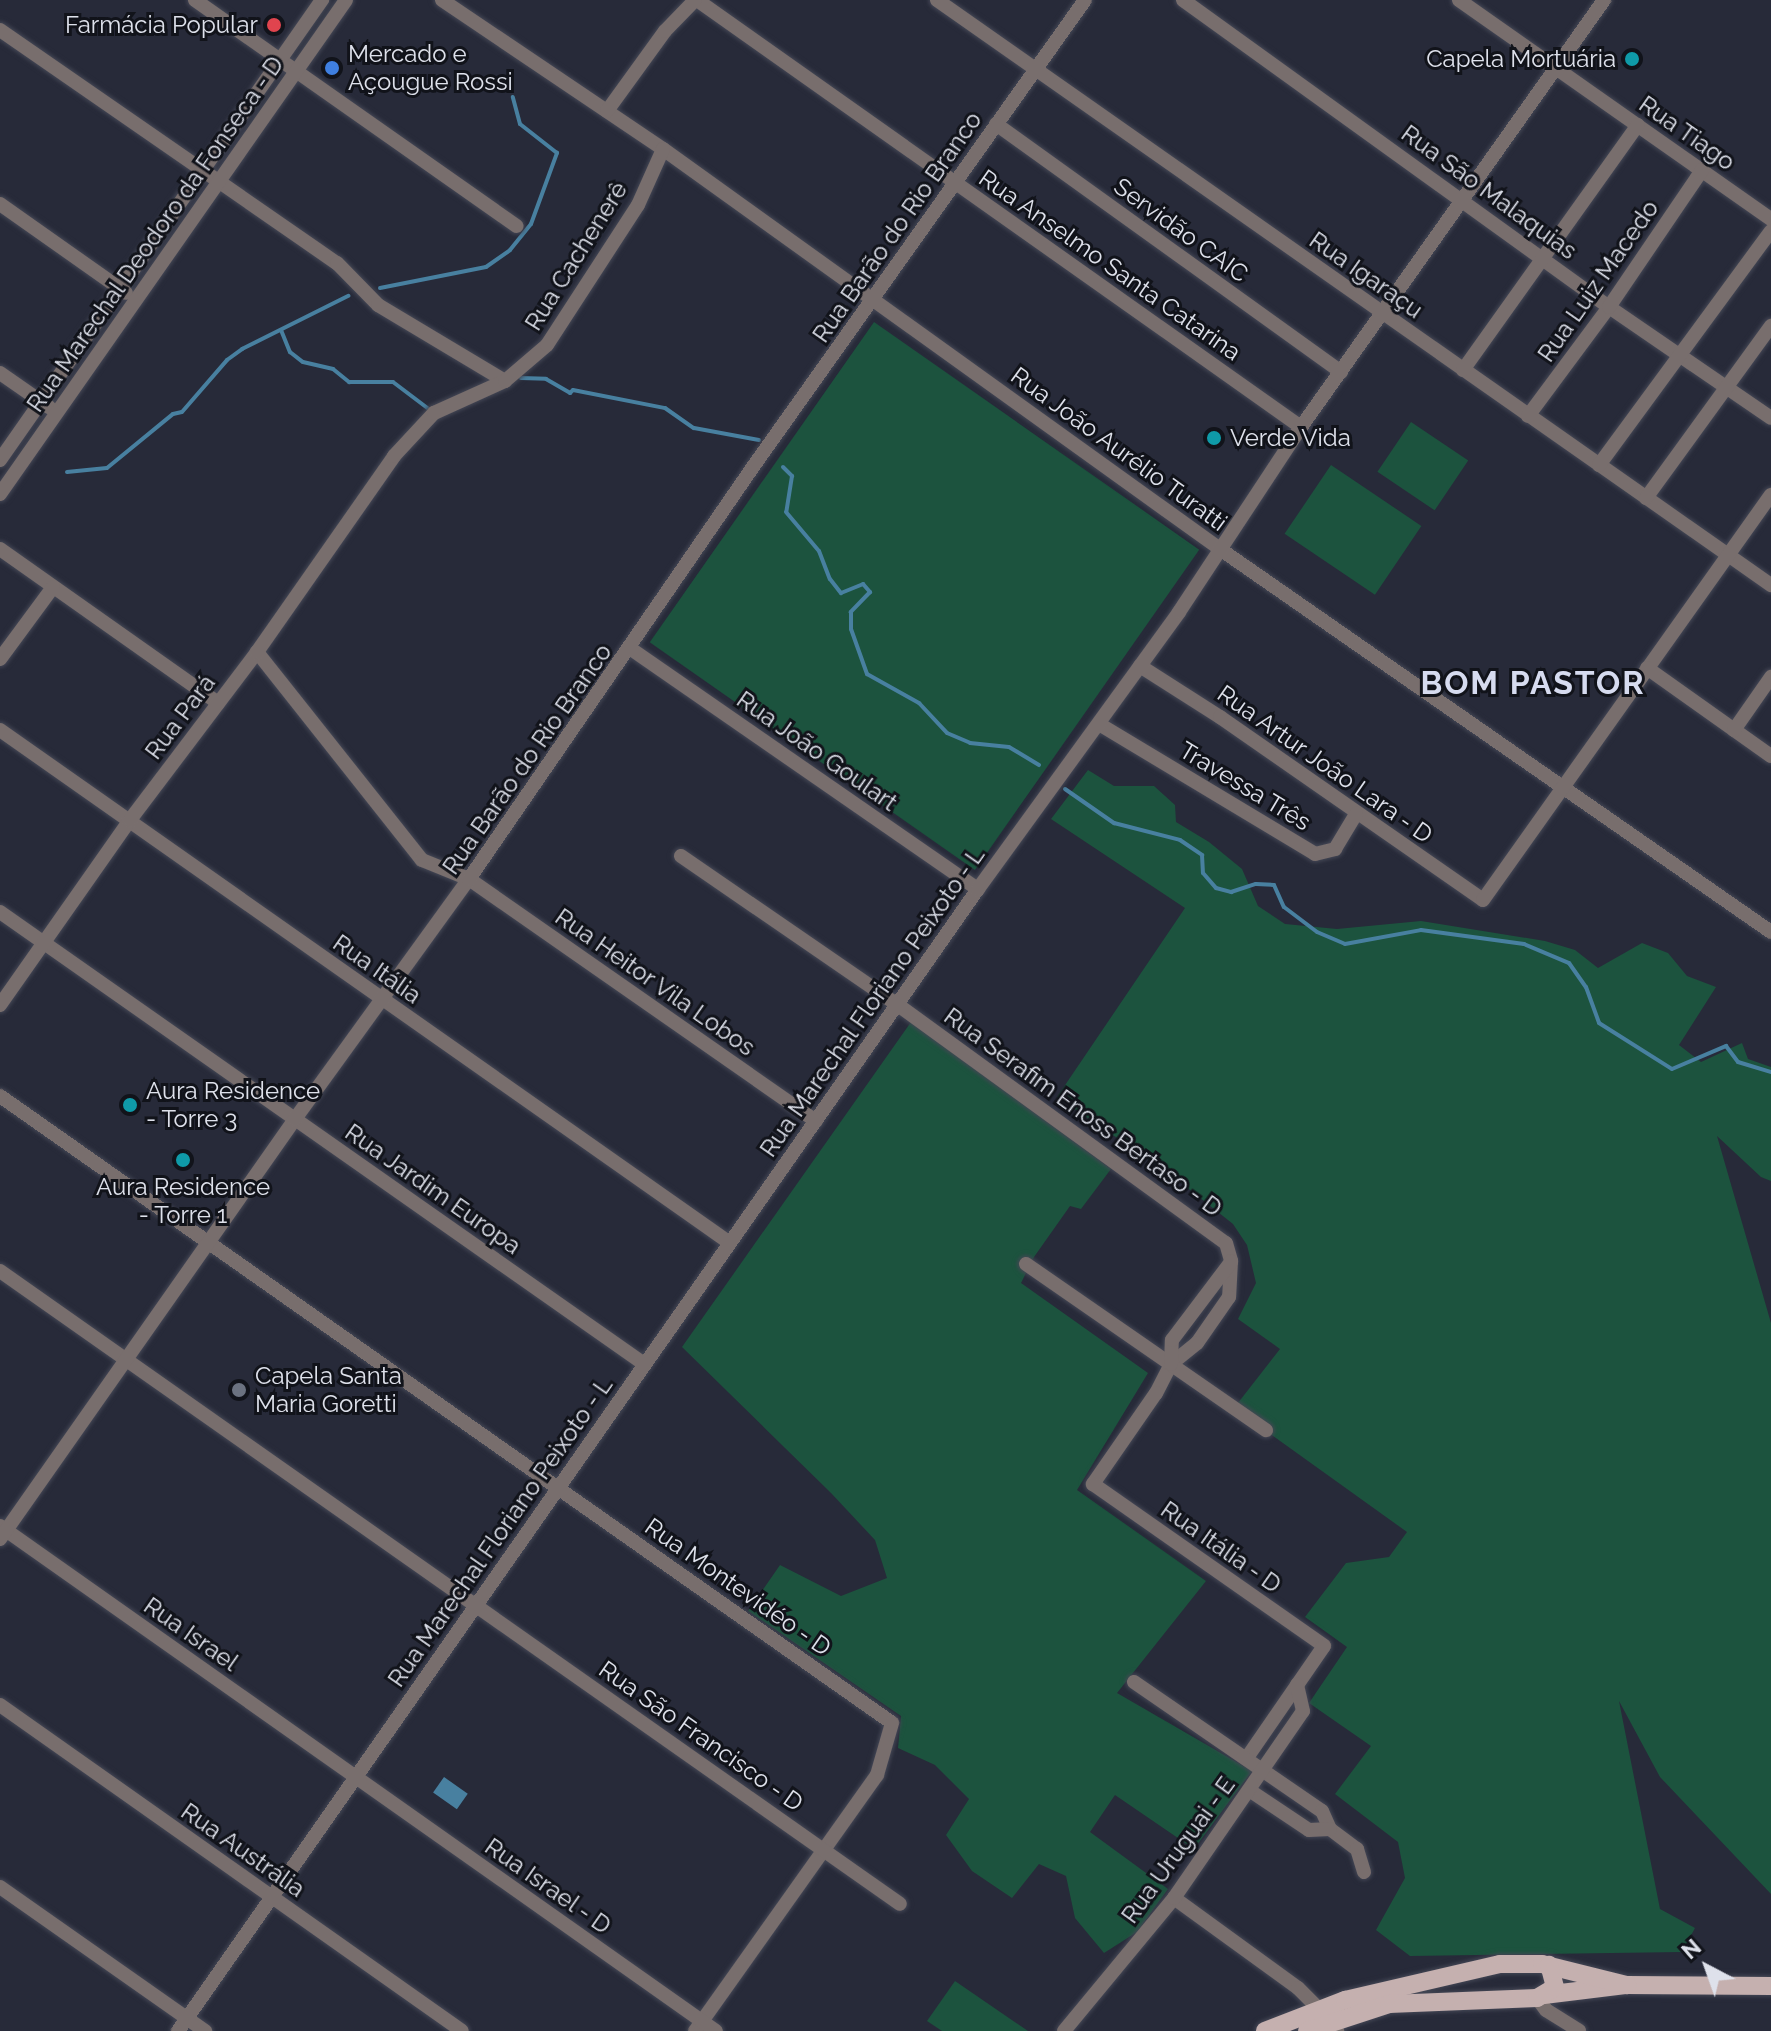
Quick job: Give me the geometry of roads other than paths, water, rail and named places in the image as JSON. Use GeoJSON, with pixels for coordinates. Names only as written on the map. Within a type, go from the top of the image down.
{"type":"FeatureCollection","features":[{"type":"Feature","properties":{"kind":"main road"},"geometry":{"type":"LineString","coordinates":[[1307,2031],[1328,2021],[1500,1964],[1549,1965],[1627,1985]]}},
{"type":"Feature","properties":{"kind":"main road"},"geometry":{"type":"LineString","coordinates":[[1540,1996],[1555,1987],[1556,1981],[1549,1965]]}},
{"type":"Feature","properties":{"kind":"main road"},"geometry":{"type":"LineString","coordinates":[[1490,1967],[1478,1982],[1481,1994],[1490,2000]]}},
{"type":"Feature","properties":{"kind":"main road"},"geometry":{"type":"LineString","coordinates":[[1265,2031],[1328,2021],[1389,2004],[1490,2000],[1627,1985],[1771,1986]]}},
{"type":"Feature","properties":{"kind":"street"},"geometry":{"type":"LineString","coordinates":[[195,0],[516,226]]}},
{"type":"Feature","properties":{"kind":"street","name":"Rua Marechal Deodoro da Fonseca - D"},"geometry":{"type":"LineString","coordinates":[[0,460],[322,0]]}},
{"type":"Feature","properties":{"kind":"street","name":"Rua Marechal Deodoro da Fonseca - D"},"geometry":{"type":"LineString","coordinates":[[0,494],[346,0]]}},
{"type":"Feature","properties":{"kind":"street","name":"Rua João Aurélio Turatti"},"geometry":{"type":"LineString","coordinates":[[442,0],[663,149],[1220,549],[1771,932]]}},
{"type":"Feature","properties":{"kind":"street"},"geometry":{"type":"LineString","coordinates":[[607,111],[665,31],[696,0]]}},
{"type":"Feature","properties":{"kind":"street","name":"Rua Anselmo Santa Catarina"},"geometry":{"type":"LineString","coordinates":[[696,0],[1301,427]]}},
{"type":"Feature","properties":{"kind":"street","name":"Rua Igaraçu"},"geometry":{"type":"LineString","coordinates":[[937,0],[1771,585]]}},
{"type":"Feature","properties":{"kind":"street","name":"Rua Barão do Rio Branco"},"geometry":{"type":"LineString","coordinates":[[2,1532],[469,879],[872,299],[1085,0]]}},
{"type":"Feature","properties":{"kind":"street","name":"Rua São Malaquias"},"geometry":{"type":"LineString","coordinates":[[1183,0],[1609,307],[1771,418]]}},
{"type":"Feature","properties":{"kind":"street","name":"Rua Marechal Floriano Peixoto - L"},"geometry":{"type":"LineString","coordinates":[[182,2025],[978,889],[1140,666],[1301,427],[1604,0]]}},
{"type":"Feature","properties":{"kind":"street","name":"Rua Tiago"},"geometry":{"type":"LineString","coordinates":[[1462,1],[1771,219]]}},
{"type":"Feature","properties":{"kind":"street"},"geometry":{"type":"LineString","coordinates":[[0,30],[337,263],[378,305],[505,381]]}},
{"type":"Feature","properties":{"kind":"street","name":"Servidão CAIC"},"geometry":{"type":"LineString","coordinates":[[996,124],[1341,372]]}},
{"type":"Feature","properties":{"kind":"street"},"geometry":{"type":"LineString","coordinates":[[1463,370],[1638,125]]}},
{"type":"Feature","properties":{"kind":"street","name":"Rua Cachenerê"},"geometry":{"type":"LineString","coordinates":[[394,456],[434,413],[505,381],[547,345],[638,205],[663,149]]}},
{"type":"Feature","properties":{"kind":"street","name":"Rua Luiz Macedo"},"geometry":{"type":"LineString","coordinates":[[1528,416],[1609,307],[1702,170]]}},
{"type":"Feature","properties":{"kind":"street"},"geometry":{"type":"LineString","coordinates":[[0,204],[136,300]]}},
{"type":"Feature","properties":{"kind":"street"},"geometry":{"type":"LineString","coordinates":[[1599,465],[1771,231]]}},
{"type":"Feature","properties":{"kind":"street"},"geometry":{"type":"LineString","coordinates":[[1646,498],[1771,326]]}},
{"type":"Feature","properties":{"kind":"street"},"geometry":{"type":"LineString","coordinates":[[0,373],[57,412]]}},
{"type":"Feature","properties":{"kind":"street","name":"Rua Pará"},"geometry":{"type":"LineString","coordinates":[[0,1005],[130,820],[257,652],[394,456]]}},
{"type":"Feature","properties":{"kind":"street"},"geometry":{"type":"LineString","coordinates":[[1563,787],[1771,495]]}},
{"type":"Feature","properties":{"kind":"street"},"geometry":{"type":"LineString","coordinates":[[0,549],[218,703]]}},
{"type":"Feature","properties":{"kind":"street"},"geometry":{"type":"LineString","coordinates":[[0,659],[53,587]]}},
{"type":"Feature","properties":{"kind":"street","name":"Rua João Goulart"},"geometry":{"type":"LineString","coordinates":[[631,649],[978,889]]}},
{"type":"Feature","properties":{"kind":"street","name":"Rua Heitor Vila Lobos"},"geometry":{"type":"LineString","coordinates":[[257,652],[422,860],[469,879],[816,1121]]}},
{"type":"Feature","properties":{"kind":"street","name":"Rua Artur João Lara - D"},"geometry":{"type":"LineString","coordinates":[[1140,666],[1220,717],[1483,900],[1563,787]]}},
{"type":"Feature","properties":{"kind":"street"},"geometry":{"type":"LineString","coordinates":[[1647,668],[1771,756]]}},
{"type":"Feature","properties":{"kind":"street"},"geometry":{"type":"LineString","coordinates":[[1734,730],[1771,677]]}},
{"type":"Feature","properties":{"kind":"street","name":"Travessa Três"},"geometry":{"type":"LineString","coordinates":[[1099,724],[1315,854],[1335,849],[1356,814]]}},
{"type":"Feature","properties":{"kind":"street","name":"Rua Itália"},"geometry":{"type":"LineString","coordinates":[[0,730],[730,1243]]}},
{"type":"Feature","properties":{"kind":"street","name":"Rua Serafim Enoss Bertaso - D"},"geometry":{"type":"LineString","coordinates":[[681,856],[898,1005],[1203,1225],[1226,1243],[1231,1261]]}},
{"type":"Feature","properties":{"kind":"street","name":"Rua Jardim Europa"},"geometry":{"type":"LineString","coordinates":[[0,912],[644,1364]]}},
{"type":"Feature","properties":{"kind":"street","name":"Rua Montevidéo - D"},"geometry":{"type":"LineString","coordinates":[[0,1096],[892,1723],[877,1775],[826,1852]]}},
{"type":"Feature","properties":{"kind":"street"},"geometry":{"type":"LineString","coordinates":[[1171,1364],[1197,1343],[1229,1297],[1231,1261]]}},
{"type":"Feature","properties":{"kind":"street"},"geometry":{"type":"LineString","coordinates":[[1171,1364],[1172,1340],[1231,1261]]}},
{"type":"Feature","properties":{"kind":"street"},"geometry":{"type":"LineString","coordinates":[[1026,1264],[1266,1430]]}},
{"type":"Feature","properties":{"kind":"street","name":"Rua São Francisco - D"},"geometry":{"type":"LineString","coordinates":[[0,1271],[900,1904]]}},
{"type":"Feature","properties":{"kind":"street","name":"Rua Itália - D"},"geometry":{"type":"LineString","coordinates":[[1171,1364],[1156,1393],[1093,1484],[1324,1646]]}},
{"type":"Feature","properties":{"kind":"street","name":"Rua Israel"},"geometry":{"type":"LineString","coordinates":[[2,1532],[356,1778]]}},
{"type":"Feature","properties":{"kind":"street","name":"Rua Uruguai - E"},"geometry":{"type":"LineString","coordinates":[[1246,1759],[1324,1646]]}},
{"type":"Feature","properties":{"kind":"street"},"geometry":{"type":"LineString","coordinates":[[1134,1682],[1322,1811],[1330,1829],[1357,1849],[1364,1872]]}},
{"type":"Feature","properties":{"kind":"street","name":"Rua Uruguai - E"},"geometry":{"type":"LineString","coordinates":[[1064,2031],[1174,1898],[1303,1711],[1297,1685]]}},
{"type":"Feature","properties":{"kind":"street","name":"Rua Austrália"},"geometry":{"type":"LineString","coordinates":[[0,1705],[462,2031]]}},
{"type":"Feature","properties":{"kind":"street","name":"Rua Israel - D"},"geometry":{"type":"LineString","coordinates":[[356,1778],[699,2026],[716,2031]]}},
{"type":"Feature","properties":{"kind":"street"},"geometry":{"type":"LineString","coordinates":[[1249,1790],[1309,1830],[1330,1829]]}},
{"type":"Feature","properties":{"kind":"street"},"geometry":{"type":"LineString","coordinates":[[1309,1830],[1322,1811]]}},
{"type":"Feature","properties":{"kind":"street"},"geometry":{"type":"LineString","coordinates":[[699,2026],[826,1852]]}},
{"type":"Feature","properties":{"kind":"street"},"geometry":{"type":"LineString","coordinates":[[0,1887],[182,2025],[205,2031]]}},
{"type":"Feature","properties":{"kind":"street"},"geometry":{"type":"LineString","coordinates":[[1174,1898],[1298,1988],[1328,2021]]}},
{"type":"Feature","properties":{"kind":"street"},"geometry":{"type":"LineString","coordinates":[[1540,1996],[1546,2010],[1579,2031]]}},
{"type":"Feature","properties":{"kind":"water"},"geometry":{"type":"Polygon","coordinates":[[[444,1777],[468,1794],[457,1809],[433,1793],[444,1777]]]}},
{"type":"Feature","properties":{"kind":"waterway"},"geometry":{"type":"LineString","coordinates":[[380,288],[486,267],[510,250],[531,224],[557,153],[520,124],[513,97]]}},
{"type":"Feature","properties":{"kind":"waterway"},"geometry":{"type":"LineString","coordinates":[[67,472],[107,468],[173,414],[182,412],[227,360],[242,349],[348,296]]}},
{"type":"Feature","properties":{"kind":"waterway"},"geometry":{"type":"LineString","coordinates":[[281,330],[290,352],[303,362],[333,369],[349,382],[393,382],[430,410]]}},
{"type":"Feature","properties":{"kind":"waterway"},"geometry":{"type":"LineString","coordinates":[[521,378],[546,379],[570,393],[573,390],[665,408],[694,428],[759,440]]}},
{"type":"Feature","properties":{"kind":"waterway"},"geometry":{"type":"LineString","coordinates":[[783,467],[792,476],[786,512],[819,551],[830,579],[841,593],[863,584],[870,592],[851,612],[851,629],[867,674],[919,703],[947,733],[970,743],[1009,747],[1039,765]]}},
{"type":"Feature","properties":{"kind":"waterway"},"geometry":{"type":"LineString","coordinates":[[1065,789],[1114,823],[1180,840],[1202,855],[1203,873],[1216,888],[1231,892],[1256,884],[1274,885],[1284,907],[1317,932],[1345,944],[1421,930],[1524,944],[1569,963],[1586,987],[1599,1023],[1672,1069],[1726,1046],[1738,1062],[1771,1072]]}},
{"type":"Feature","properties":{"kind":"place","name":"Farmácia Popular"},"geometry":{"type":"Point","coordinates":[274,25]}},
{"type":"Feature","properties":{"kind":"place","name":"Capela Mortuária"},"geometry":{"type":"Point","coordinates":[1632,59]}},
{"type":"Feature","properties":{"kind":"place","name":"Mercado e Açougue Rossi"},"geometry":{"type":"Point","coordinates":[332,68]}},
{"type":"Feature","properties":{"kind":"place","name":"Verde Vida"},"geometry":{"type":"Point","coordinates":[1214,438]}},
{"type":"Feature","properties":{"kind":"place","name":"Aura Residence - Torre 3"},"geometry":{"type":"Point","coordinates":[130,1105]}},
{"type":"Feature","properties":{"kind":"place","name":"Aura Residence - Torre 1"},"geometry":{"type":"Point","coordinates":[183,1160]}},
{"type":"Feature","properties":{"kind":"place","name":"Capela Santa Maria Goretti"},"geometry":{"type":"Point","coordinates":[239,1390]}},
{"type":"Feature","properties":{"kind":"district","name":"BOM PASTOR"},"geometry":{"type":"Point","coordinates":[1533,683]}}]}
